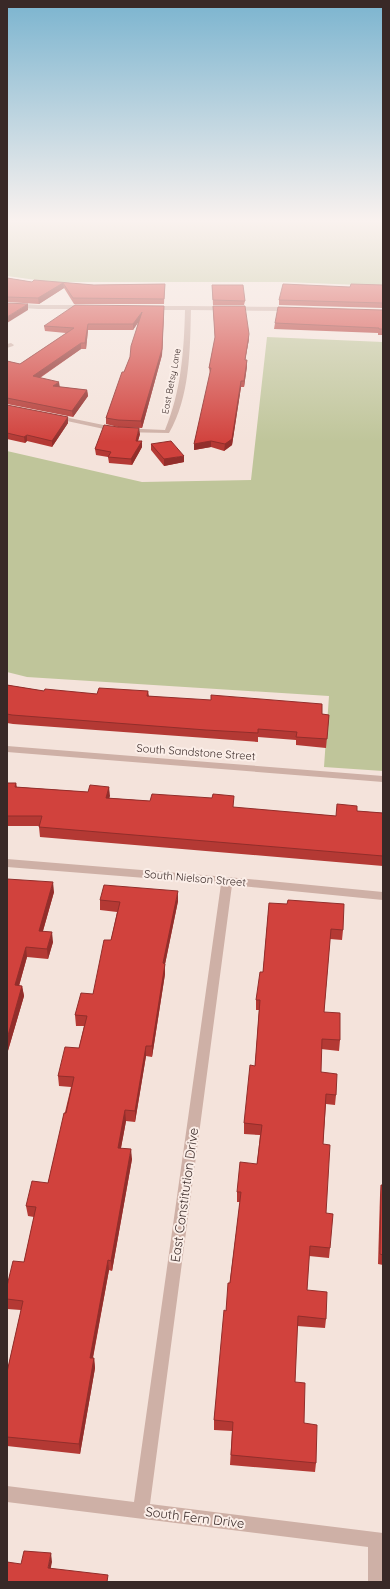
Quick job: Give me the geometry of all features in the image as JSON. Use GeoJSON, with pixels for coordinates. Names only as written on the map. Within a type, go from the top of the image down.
{"type":"FeatureCollection","features":[{"type":"Feature","properties":{"kind":"street"},"geometry":{"type":"LineString","coordinates":[[7,305],[38,307],[91,307]]}},
{"type":"Feature","properties":{"kind":"street"},"geometry":{"type":"LineString","coordinates":[[143,308],[300,308]]}},
{"type":"Feature","properties":{"kind":"street","name":"East Betsy Lane"},"geometry":{"type":"LineString","coordinates":[[44,414],[118,430],[167,432],[174,418],[187,356],[188,308]]}},
{"type":"Feature","properties":{"kind":"street","name":"South Sandstone Street"},"geometry":{"type":"LineString","coordinates":[[7,749],[383,779]]}},
{"type":"Feature","properties":{"kind":"street","name":"South Nielson Street"},"geometry":{"type":"LineString","coordinates":[[7,863],[227,881],[383,896]]}},
{"type":"Feature","properties":{"kind":"street","name":"East Constitution Drive"},"geometry":{"type":"LineString","coordinates":[[141,1510],[227,881]]}},
{"type":"Feature","properties":{"kind":"street","name":"South Fern Drive"},"geometry":{"type":"LineString","coordinates":[[7,1494],[380,1540]]}},
{"type":"Feature","properties":{"kind":"street"},"geometry":{"type":"LineString","coordinates":[[376,1582],[380,1540]]}},
{"type":"Feature","properties":{"kind":"green space"},"geometry":{"type":"Polygon","coordinates":[[[267,337],[383,342],[383,771],[324,767],[329,696],[27,677],[7,672],[7,451],[142,482],[251,480],[267,337]]]}},
{"type":"Feature","properties":{"kind":"building"},"geometry":{"type":"Polygon","coordinates":[[[7,293],[46,293],[38,298],[7,297],[7,293]]]}},
{"type":"Feature","properties":{"kind":"building"},"geometry":{"type":"Polygon","coordinates":[[[70,293],[164,293],[164,299],[73,298],[70,293]]]}},
{"type":"Feature","properties":{"kind":"building"},"geometry":{"type":"Polygon","coordinates":[[[213,293],[244,293],[245,301],[213,300],[213,293]]]}},
{"type":"Feature","properties":{"kind":"building"},"geometry":{"type":"Polygon","coordinates":[[[281,293],[383,293],[383,303],[279,300],[281,293]]]}},
{"type":"Feature","properties":{"kind":"building"},"geometry":{"type":"Polygon","coordinates":[[[7,303],[28,304],[7,317],[7,303]]]}},
{"type":"Feature","properties":{"kind":"building"},"geometry":{"type":"Polygon","coordinates":[[[75,305],[164,306],[162,349],[141,421],[106,418],[122,372],[124,372],[130,357],[131,346],[142,312],[133,324],[88,324],[85,343],[81,343],[33,376],[59,382],[53,386],[87,390],[72,411],[7,398],[7,361],[20,364],[74,328],[44,326],[75,305]]]}},
{"type":"Feature","properties":{"kind":"building"},"geometry":{"type":"Polygon","coordinates":[[[213,306],[245,306],[249,334],[245,360],[247,360],[244,381],[241,381],[232,439],[225,444],[211,441],[194,444],[211,368],[209,368],[215,337],[213,306]]]}},
{"type":"Feature","properties":{"kind":"building"},"geometry":{"type":"Polygon","coordinates":[[[278,307],[383,310],[383,329],[275,323],[278,307]]]}},
{"type":"Feature","properties":{"kind":"building"},"geometry":{"type":"Polygon","coordinates":[[[7,405],[68,417],[52,441],[27,435],[24,437],[7,433],[7,405]]]}},
{"type":"Feature","properties":{"kind":"building"},"geometry":{"type":"Polygon","coordinates":[[[104,425],[139,428],[136,441],[142,441],[131,459],[108,457],[111,452],[95,449],[104,425]]]}},
{"type":"Feature","properties":{"kind":"building"},"geometry":{"type":"Polygon","coordinates":[[[171,441],[184,456],[164,459],[151,444],[171,441]]]}},
{"type":"Feature","properties":{"kind":"building"},"geometry":{"type":"Polygon","coordinates":[[[7,685],[44,691],[45,689],[97,694],[99,688],[148,691],[147,696],[211,700],[211,695],[322,704],[322,714],[329,715],[327,739],[296,737],[297,732],[258,729],[258,733],[12,715],[7,714],[7,685]]]}},
{"type":"Feature","properties":{"kind":"building"},"geometry":{"type":"Polygon","coordinates":[[[7,783],[16,783],[15,787],[88,792],[90,785],[109,787],[106,798],[150,801],[152,794],[212,798],[213,794],[234,796],[233,807],[336,816],[337,804],[357,806],[357,811],[383,813],[383,856],[39,827],[42,816],[7,816],[7,783]]]}},
{"type":"Feature","properties":{"kind":"building"},"geometry":{"type":"Polygon","coordinates":[[[7,879],[53,882],[39,931],[52,932],[47,949],[26,947],[15,985],[22,986],[7,1039],[7,879]]]}},
{"type":"Feature","properties":{"kind":"building"},"geometry":{"type":"Polygon","coordinates":[[[104,885],[178,891],[163,963],[165,964],[152,1046],[146,1046],[135,1111],[125,1110],[118,1148],[131,1149],[111,1261],[108,1260],[90,1358],[94,1358],[79,1444],[7,1437],[7,1372],[23,1301],[7,1299],[7,1286],[13,1261],[24,1262],[36,1207],[26,1206],[32,1181],[48,1183],[64,1113],[66,1113],[74,1077],[58,1076],[65,1047],[79,1048],[87,1016],[75,1015],[81,993],[93,994],[104,940],[111,940],[120,902],[100,900],[104,885]]]}},
{"type":"Feature","properties":{"kind":"building"},"geometry":{"type":"Polygon","coordinates":[[[288,900],[344,904],[343,930],[331,929],[324,1012],[340,1013],[340,1040],[322,1039],[321,1072],[337,1074],[336,1095],[326,1094],[323,1144],[330,1145],[326,1213],[333,1214],[330,1248],[310,1246],[307,1290],[327,1292],[326,1319],[298,1316],[295,1382],[305,1383],[304,1423],[317,1425],[316,1463],[231,1455],[233,1422],[214,1420],[224,1310],[226,1311],[228,1283],[230,1283],[241,1192],[237,1192],[240,1162],[257,1164],[262,1125],[244,1123],[250,1065],[255,1066],[260,1000],[256,1000],[260,972],[263,972],[269,903],[287,904],[288,900]]]}},
{"type":"Feature","properties":{"kind":"building"},"geometry":{"type":"Polygon","coordinates":[[[381,1185],[383,1185],[383,1255],[380,1254],[381,1185]]]}},
{"type":"Feature","properties":{"kind":"building"},"geometry":{"type":"Polygon","coordinates":[[[24,1551],[51,1553],[48,1568],[108,1575],[107,1582],[7,1582],[7,1562],[21,1564],[24,1551]]]}}]}
